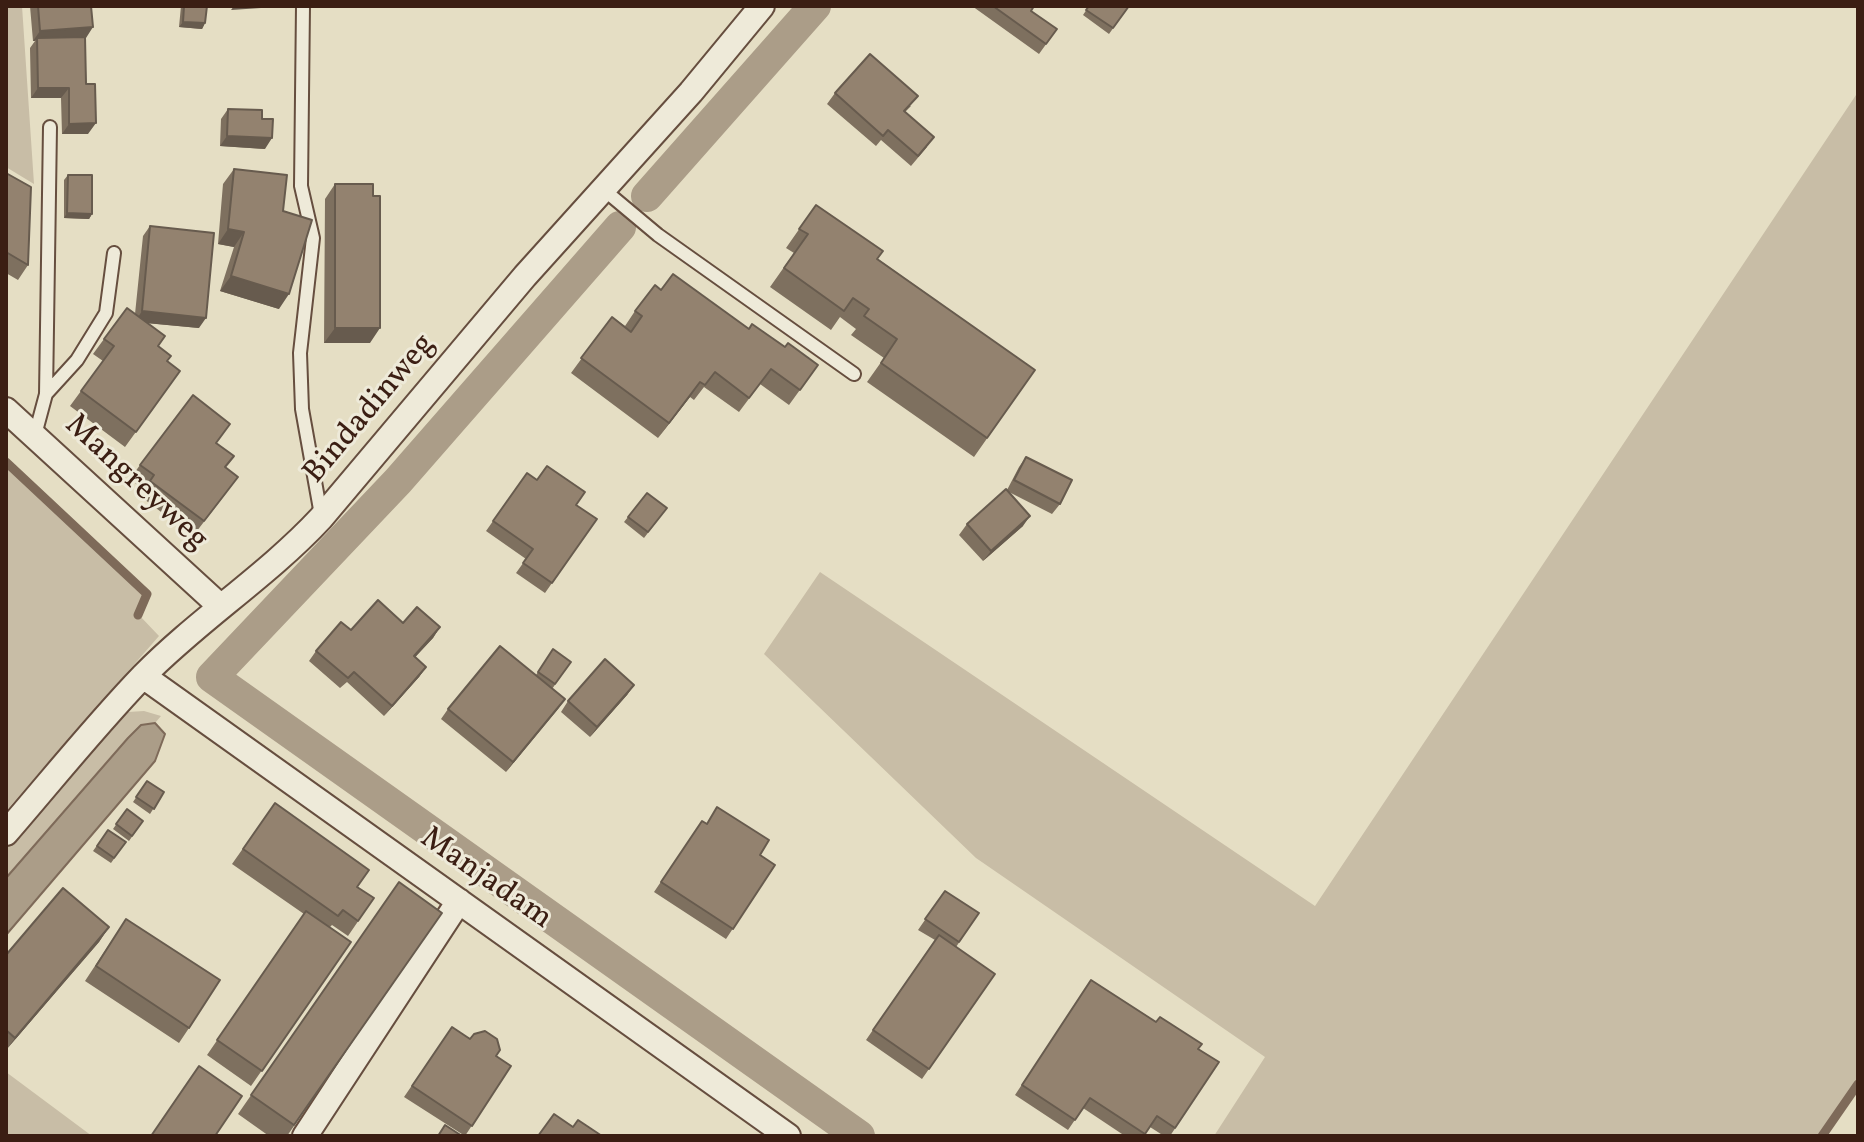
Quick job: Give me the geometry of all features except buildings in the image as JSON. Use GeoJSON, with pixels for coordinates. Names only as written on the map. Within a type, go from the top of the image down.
{"type":"FeatureCollection","features":[{"type":"Feature","properties":{"kind":"street","name":"Bindadinweg"},"geometry":{"type":"LineString","coordinates":[[6,833],[143,676],[220,606],[295,547],[525,276],[691,92],[762,6]]}},
{"type":"Feature","properties":{"kind":"street","name":"Mangreyweg"},"geometry":{"type":"LineString","coordinates":[[6,410],[220,606]]}},
{"type":"Feature","properties":{"kind":"street","name":"Manjadam"},"geometry":{"type":"LineString","coordinates":[[143,676],[788,1136]]}},
{"type":"Feature","properties":{"kind":"street"},"geometry":{"type":"LineString","coordinates":[[305,1136],[459,901]]}},
{"type":"Feature","properties":{"kind":"lane"},"geometry":{"type":"LineString","coordinates":[[303,6],[302,196],[313,238],[300,353],[302,409],[321,518]]}},
{"type":"Feature","properties":{"kind":"lane"},"geometry":{"type":"LineString","coordinates":[[35,435],[46,394],[50,127]]}},
{"type":"Feature","properties":{"kind":"lane"},"geometry":{"type":"LineString","coordinates":[[603,189],[658,235],[854,374]]}},
{"type":"Feature","properties":{"kind":"lane"},"geometry":{"type":"LineString","coordinates":[[46,394],[77,360],[106,313],[114,253]]}},
{"type":"Feature","properties":{"kind":"shaded area"},"geometry":{"type":"Polygon","coordinates":[[[6,6],[22,6],[34,184],[6,167],[6,6]]]}},
{"type":"Feature","properties":{"kind":"shaded area"},"geometry":{"type":"Polygon","coordinates":[[[1858,92],[1858,1084],[1825,1132],[1830,1136],[1214,1136],[1265,1057],[976,858],[764,654],[820,572],[1315,906],[1858,92]]]}},
{"type":"Feature","properties":{"kind":"shaded area"},"geometry":{"type":"Polygon","coordinates":[[[6,462],[147,594],[139,615],[159,636],[6,811],[6,462]]]}},
{"type":"Feature","properties":{"kind":"shaded area"},"geometry":{"type":"Polygon","coordinates":[[[144,711],[161,716],[155,723],[141,725],[128,738],[6,878],[6,849],[114,724],[128,712],[144,711]]]}},
{"type":"Feature","properties":{"kind":"shaded area"},"geometry":{"type":"Polygon","coordinates":[[[155,723],[165,734],[155,761],[6,935],[6,878],[128,738],[141,725],[155,723]]]}},
{"type":"Feature","properties":{"kind":"shaded area"},"geometry":{"type":"Polygon","coordinates":[[[6,1072],[92,1136],[6,1136],[6,1072]]]}},
{"type":"Feature","properties":{"kind":"waterway"},"geometry":{"type":"LineString","coordinates":[[647,196],[815,6]]}},
{"type":"Feature","properties":{"kind":"waterway"},"geometry":{"type":"LineString","coordinates":[[620,227],[398,481],[212,677],[859,1136]]}},
{"type":"Feature","properties":{"kind":"waterway"},"geometry":{"type":"LineString","coordinates":[[6,462],[147,594],[138,615]]}},
{"type":"Feature","properties":{"kind":"waterway"},"geometry":{"type":"LineString","coordinates":[[1822,1136],[1858,1084]]}}]}
